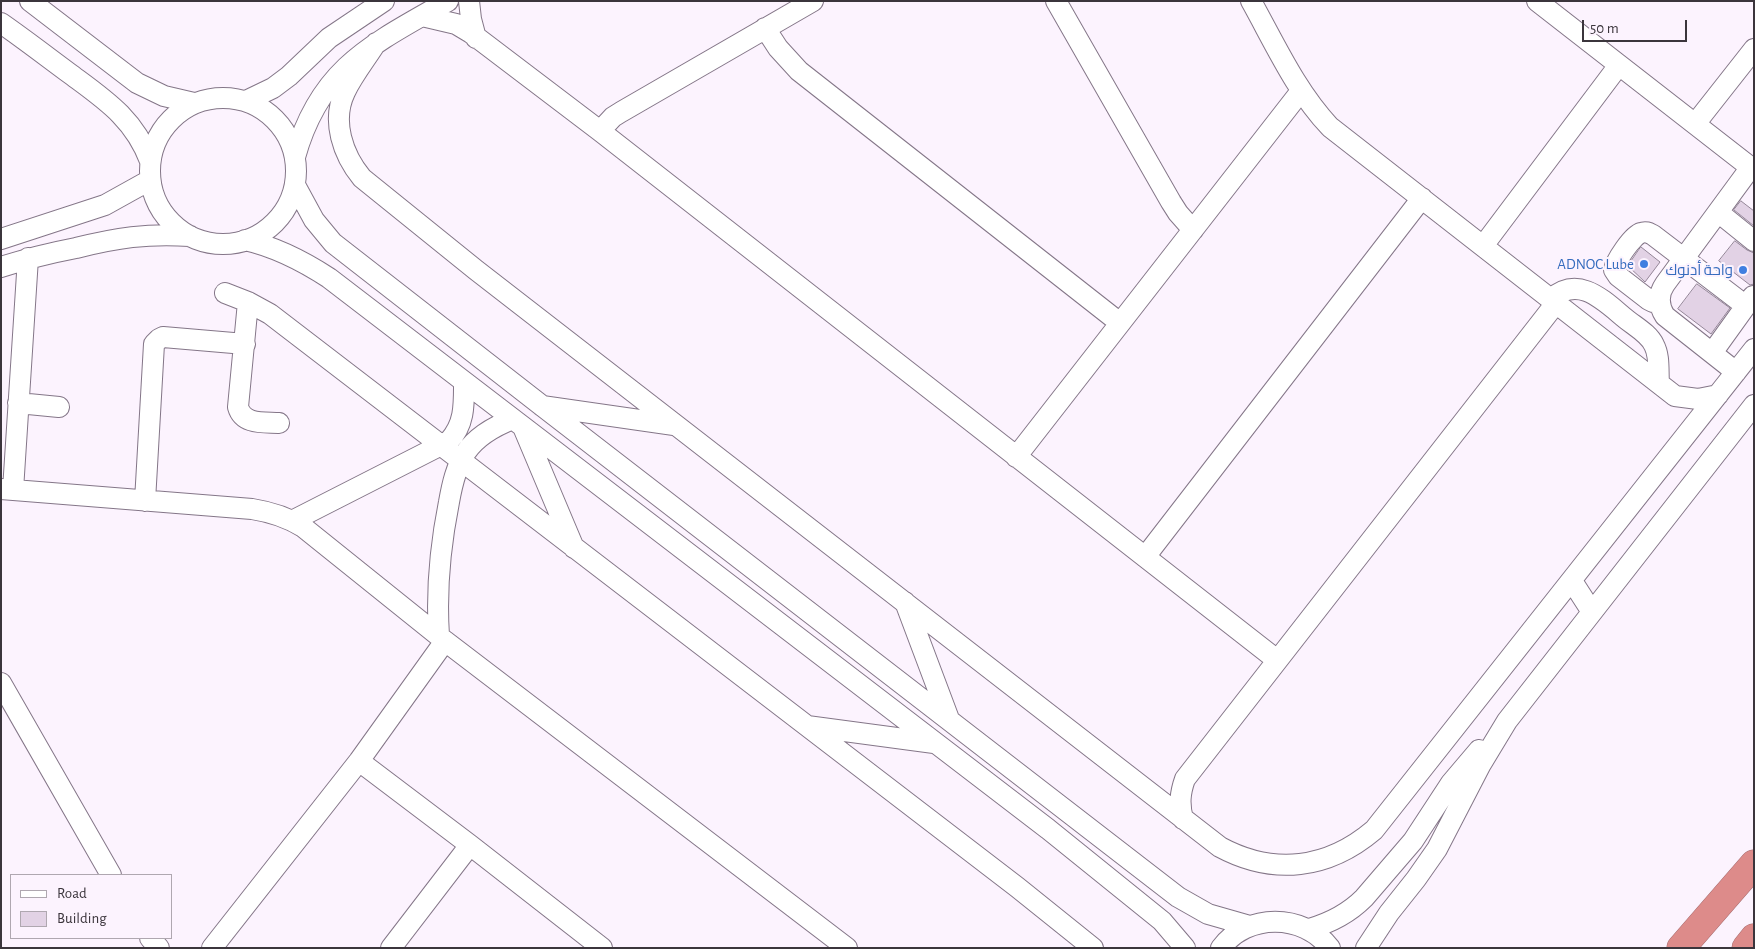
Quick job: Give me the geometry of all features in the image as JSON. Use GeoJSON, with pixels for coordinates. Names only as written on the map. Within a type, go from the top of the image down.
{"type":"FeatureCollection","features":[{"type":"Feature","properties":{"kind":"highway"},"geometry":{"type":"LineString","coordinates":[[1681,948],[1754,864]]}},
{"type":"Feature","properties":{"kind":"highway"},"geometry":{"type":"LineString","coordinates":[[1746,948],[1754,938]]}},
{"type":"Feature","properties":{"kind":"street"},"geometry":{"type":"LineString","coordinates":[[30,1],[137,83],[164,96],[194,103]]}},
{"type":"Feature","properties":{"kind":"street"},"geometry":{"type":"LineString","coordinates":[[49,1],[56,22]]}},
{"type":"Feature","properties":{"kind":"street"},"geometry":{"type":"LineString","coordinates":[[246,101],[273,88],[289,76],[329,38],[384,1]]}},
{"type":"Feature","properties":{"kind":"street"},"geometry":{"type":"LineString","coordinates":[[295,157],[311,114],[329,84],[359,54],[448,1]]}},
{"type":"Feature","properties":{"kind":"street"},"geometry":{"type":"LineString","coordinates":[[469,1],[471,20],[476,38]]}},
{"type":"Feature","properties":{"kind":"street"},"geometry":{"type":"LineString","coordinates":[[600,131],[613,117],[621,112],[813,1]]}},
{"type":"Feature","properties":{"kind":"street"},"geometry":{"type":"LineString","coordinates":[[1056,1],[1171,202],[1193,230]]}},
{"type":"Feature","properties":{"kind":"street"},"geometry":{"type":"LineString","coordinates":[[1251,1],[1301,91],[1314,110],[1330,127],[1675,396],[1698,399],[1718,395]]}},
{"type":"Feature","properties":{"kind":"street"},"geometry":{"type":"LineString","coordinates":[[1537,1],[1752,168],[1662,288],[1659,300],[1665,316],[1736,372]]}},
{"type":"Feature","properties":{"kind":"street"},"geometry":{"type":"LineString","coordinates":[[422,16],[456,24],[600,131],[1277,660]]}},
{"type":"Feature","properties":{"kind":"street"},"geometry":{"type":"LineString","coordinates":[[1,22],[115,108],[136,132],[150,171],[154,194],[159,207],[178,228],[190,236],[203,241],[217,243],[245,240],[268,228],[278,219],[292,197],[295,184],[295,157],[291,142],[273,117],[246,101],[220,97],[194,103],[180,111],[169,121],[160,133],[154,146],[150,171],[105,205],[1,240]]}},
{"type":"Feature","properties":{"kind":"street"},"geometry":{"type":"LineString","coordinates":[[765,28],[778,48],[798,70],[1120,323]]}},
{"type":"Feature","properties":{"kind":"street"},"geometry":{"type":"LineString","coordinates":[[376,43],[345,92],[341,104],[342,140],[347,155],[362,178],[476,270],[1220,848],[1242,858],[1266,864],[1290,865],[1318,862],[1331,858],[1354,846],[1374,830],[1754,349]]}},
{"type":"Feature","properties":{"kind":"street"},"geometry":{"type":"LineString","coordinates":[[1695,124],[1754,48]]}},
{"type":"Feature","properties":{"kind":"street"},"geometry":{"type":"LineString","coordinates":[[1483,246],[1619,65]]}},
{"type":"Feature","properties":{"kind":"street"},"geometry":{"type":"LineString","coordinates":[[1016,456],[1301,91]]}},
{"type":"Feature","properties":{"kind":"street"},"geometry":{"type":"LineString","coordinates":[[295,184],[314,220],[333,243],[541,405],[1178,898],[1208,914],[1250,926]]}},
{"type":"Feature","properties":{"kind":"street"},"geometry":{"type":"LineString","coordinates":[[1145,557],[1422,198]]}},
{"type":"Feature","properties":{"kind":"street"},"geometry":{"type":"LineString","coordinates":[[1718,212],[1754,241]]}},
{"type":"Feature","properties":{"kind":"street"},"geometry":{"type":"LineString","coordinates":[[1659,300],[1651,302],[1618,276],[1614,270],[1617,260],[1636,235],[1644,232],[1653,235],[1683,259],[1750,300],[1712,353]]}},
{"type":"Feature","properties":{"kind":"street"},"geometry":{"type":"LineString","coordinates":[[1,267],[28,258],[125,237],[163,234],[190,236]]}},
{"type":"Feature","properties":{"kind":"street"},"geometry":{"type":"LineString","coordinates":[[245,240],[273,248],[329,278],[1048,829],[1162,921],[1185,948]]}},
{"type":"Feature","properties":{"kind":"street"},"geometry":{"type":"LineString","coordinates":[[28,258],[18,403],[7,490],[252,509],[275,514],[292,521],[442,639],[847,948]]}},
{"type":"Feature","properties":{"kind":"street"},"geometry":{"type":"LineString","coordinates":[[1183,819],[1180,797],[1186,779],[1560,292],[1572,289],[1584,290],[1597,296],[1651,340],[1658,357],[1658,383]]}},
{"type":"Feature","properties":{"kind":"street"},"geometry":{"type":"LineString","coordinates":[[225,293],[248,302],[270,314],[1017,887],[1093,948]]}},
{"type":"Feature","properties":{"kind":"street"},"geometry":{"type":"LineString","coordinates":[[248,302],[238,407],[246,419],[279,423]]}},
{"type":"Feature","properties":{"kind":"street"},"geometry":{"type":"LineString","coordinates":[[145,501],[154,344],[163,337],[245,344]]}},
{"type":"Feature","properties":{"kind":"street"},"geometry":{"type":"LineString","coordinates":[[292,521],[449,441],[456,434],[462,419],[464,382]]}},
{"type":"Feature","properties":{"kind":"street"},"geometry":{"type":"LineString","coordinates":[[1675,396],[1682,416],[1684,438]]}},
{"type":"Feature","properties":{"kind":"street"},"geometry":{"type":"LineString","coordinates":[[18,403],[59,407]]}},
{"type":"Feature","properties":{"kind":"street"},"geometry":{"type":"LineString","coordinates":[[541,405],[676,425]]}},
{"type":"Feature","properties":{"kind":"street"},"geometry":{"type":"LineString","coordinates":[[1309,929],[1346,914],[1364,898],[1413,841],[1466,765],[1507,721],[1754,405]]}},
{"type":"Feature","properties":{"kind":"street"},"geometry":{"type":"LineString","coordinates":[[212,948],[359,761],[442,639],[437,588],[441,543],[451,490],[460,460],[477,439],[494,428],[518,423]]}},
{"type":"Feature","properties":{"kind":"street"},"geometry":{"type":"LineString","coordinates":[[518,423],[575,549]]}},
{"type":"Feature","properties":{"kind":"street"},"geometry":{"type":"LineString","coordinates":[[1572,581],[1592,612]]}},
{"type":"Feature","properties":{"kind":"street"},"geometry":{"type":"LineString","coordinates":[[905,602],[949,719]]}},
{"type":"Feature","properties":{"kind":"street"},"geometry":{"type":"LineString","coordinates":[[1,683],[110,874]]}},
{"type":"Feature","properties":{"kind":"street"},"geometry":{"type":"LineString","coordinates":[[1366,948],[1389,913],[1437,849],[1481,764],[1507,721]]}},
{"type":"Feature","properties":{"kind":"street"},"geometry":{"type":"LineString","coordinates":[[805,725],[936,744]]}},
{"type":"Feature","properties":{"kind":"street"},"geometry":{"type":"LineString","coordinates":[[359,761],[602,948]]}},
{"type":"Feature","properties":{"kind":"street"},"geometry":{"type":"LineString","coordinates":[[1146,790],[1167,788],[1186,779]]}},
{"type":"Feature","properties":{"kind":"street"},"geometry":{"type":"LineString","coordinates":[[391,948],[470,845]]}},
{"type":"Feature","properties":{"kind":"street"},"geometry":{"type":"LineString","coordinates":[[1221,948],[1231,937],[1250,926],[1273,921],[1285,922],[1309,929],[1330,948]]}},
{"type":"Feature","properties":{"kind":"building"},"geometry":{"type":"Polygon","coordinates":[[[1741,201],[1754,211],[1754,226],[1734,210],[1741,201]]]}},
{"type":"Feature","properties":{"kind":"building","name":"واحة أدنوك"},"geometry":{"type":"Polygon","coordinates":[[[1735,241],[1754,253],[1754,284],[1750,285],[1719,261],[1735,241]]]}},
{"type":"Feature","properties":{"kind":"building","name":"ADNOC Lube"},"geometry":{"type":"Polygon","coordinates":[[[1641,247],[1660,262],[1645,282],[1628,266],[1641,247]]]}},
{"type":"Feature","properties":{"kind":"building"},"geometry":{"type":"Polygon","coordinates":[[[1697,284],[1730,308],[1711,334],[1678,309],[1697,284]]]}},
{"type":"Feature","properties":{"kind":"place","name":"ADNOC Lube"},"geometry":{"type":"Point","coordinates":[1644,264]}},
{"type":"Feature","properties":{"kind":"place","name":"واحة أدنوك"},"geometry":{"type":"Point","coordinates":[1743,270]}}]}
